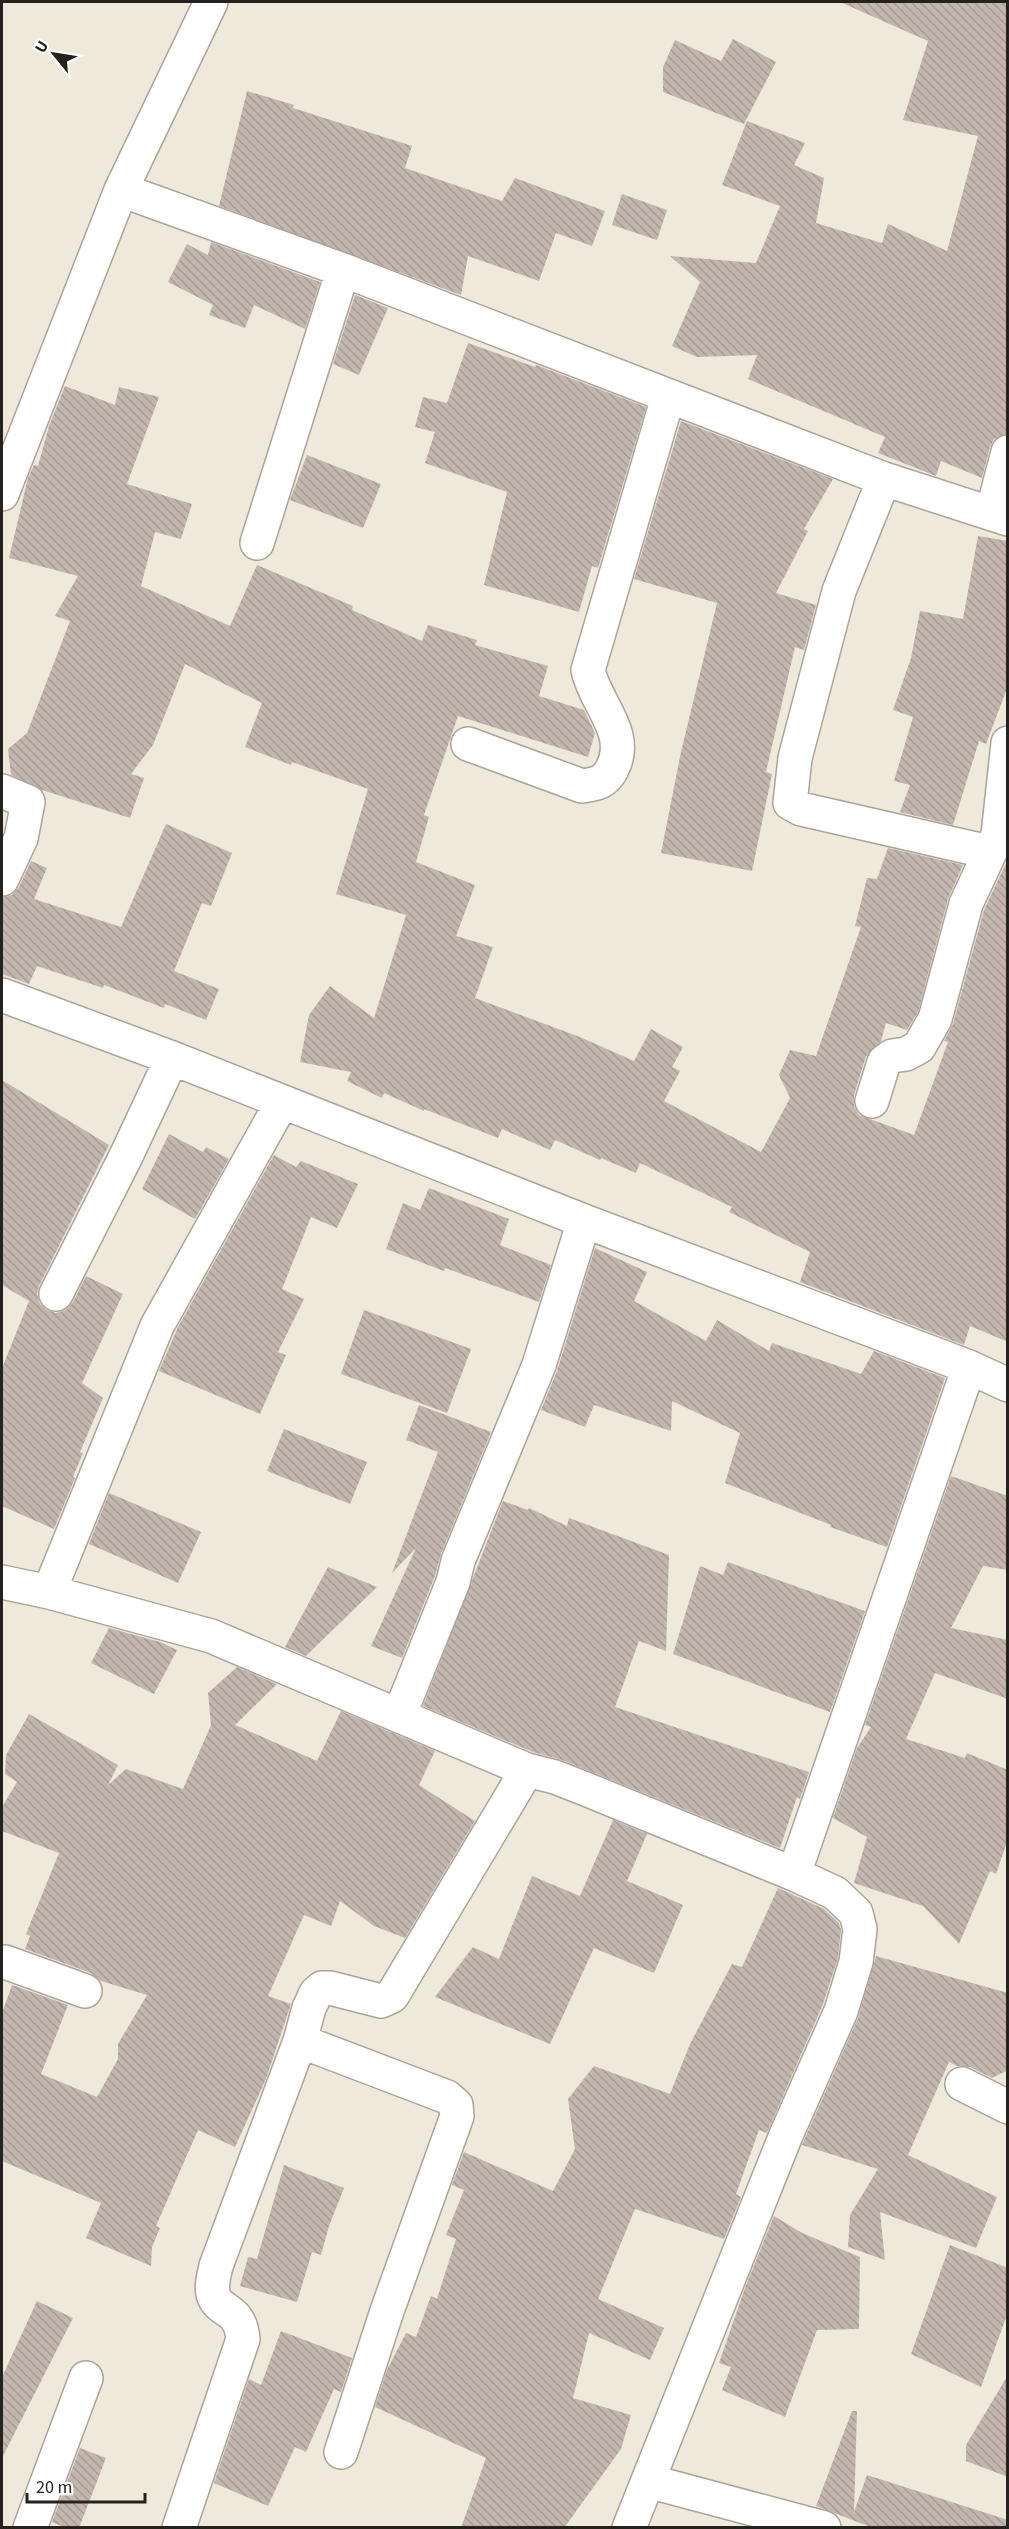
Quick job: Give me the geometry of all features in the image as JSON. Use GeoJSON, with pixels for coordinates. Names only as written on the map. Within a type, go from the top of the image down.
{"type":"FeatureCollection","features":[{"type":"Feature","properties":{"kind":"street"},"geometry":{"type":"LineString","coordinates":[[2,494],[121,190],[211,2]]}},
{"type":"Feature","properties":{"kind":"street"},"geometry":{"type":"LineString","coordinates":[[121,190],[343,270],[884,479],[1000,516],[1008,452]]}},
{"type":"Feature","properties":{"kind":"street"},"geometry":{"type":"LineString","coordinates":[[257,543],[343,270]]}},
{"type":"Feature","properties":{"kind":"street"},"geometry":{"type":"LineString","coordinates":[[468,744],[582,786],[599,784],[609,775],[615,764],[618,741],[612,721],[591,687],[588,670],[668,397]]}},
{"type":"Feature","properties":{"kind":"street"},"geometry":{"type":"LineString","coordinates":[[884,479],[839,591],[795,758],[790,803],[801,809],[998,842]]}},
{"type":"Feature","properties":{"kind":"street"},"geometry":{"type":"LineString","coordinates":[[872,1101],[884,1062],[892,1056],[906,1054],[919,1047],[926,1038],[934,1018],[966,904],[998,842],[1008,743]]}},
{"type":"Feature","properties":{"kind":"street"},"geometry":{"type":"LineString","coordinates":[[2,791],[28,802],[21,838],[2,879]]}},
{"type":"Feature","properties":{"kind":"street"},"geometry":{"type":"LineString","coordinates":[[2,995],[172,1058],[584,1221],[969,1367],[1008,1385]]}},
{"type":"Feature","properties":{"kind":"street"},"geometry":{"type":"LineString","coordinates":[[56,1294],[126,1156],[172,1058]]}},
{"type":"Feature","properties":{"kind":"street"},"geometry":{"type":"LineString","coordinates":[[49,1592],[157,1326],[282,1102]]}},
{"type":"Feature","properties":{"kind":"street"},"geometry":{"type":"LineString","coordinates":[[399,1716],[453,1582],[458,1561],[538,1365],[584,1221]]}},
{"type":"Feature","properties":{"kind":"street"},"geometry":{"type":"LineString","coordinates":[[794,1874],[969,1367]]}},
{"type":"Feature","properties":{"kind":"street"},"geometry":{"type":"LineString","coordinates":[[2,1582],[49,1592],[211,1635],[527,1770],[574,1784],[794,1874],[835,1893],[856,1912],[860,1929],[856,1962],[841,2010],[786,2135],[629,2528]]}},
{"type":"Feature","properties":{"kind":"street"},"geometry":{"type":"LineString","coordinates":[[179,2528],[243,2339],[242,2328],[237,2318],[218,2303],[213,2295],[212,2286],[216,2266],[300,2041],[312,2000],[322,1988],[381,2001],[392,1996],[527,1770]]}},
{"type":"Feature","properties":{"kind":"street"},"geometry":{"type":"LineString","coordinates":[[3,1964],[85,1991]]}},
{"type":"Feature","properties":{"kind":"street"},"geometry":{"type":"LineString","coordinates":[[300,2041],[447,2097],[456,2105],[457,2116],[387,2311],[341,2452]]}},
{"type":"Feature","properties":{"kind":"street"},"geometry":{"type":"LineString","coordinates":[[962,2084],[1008,2107]]}},
{"type":"Feature","properties":{"kind":"street"},"geometry":{"type":"LineString","coordinates":[[30,2528],[86,2378]]}},
{"type":"Feature","properties":{"kind":"street"},"geometry":{"type":"LineString","coordinates":[[648,2481],[824,2528]]}},
{"type":"Feature","properties":{"kind":"building"},"geometry":{"type":"Polygon","coordinates":[[[840,2],[1008,2],[1008,434],[994,439],[982,478],[941,461],[936,476],[878,453],[885,437],[748,379],[757,355],[697,357],[672,346],[700,282],[670,256],[756,263],[780,206],[722,185],[747,121],[805,143],[794,165],[824,178],[816,223],[882,243],[888,224],[947,251],[978,136],[903,120],[928,41],[840,2]]]}},
{"type":"Feature","properties":{"kind":"building"},"geometry":{"type":"Polygon","coordinates":[[[733,39],[776,62],[744,124],[663,92],[663,67],[675,40],[721,61],[733,39]]]}},
{"type":"Feature","properties":{"kind":"building"},"geometry":{"type":"Polygon","coordinates":[[[247,91],[412,146],[405,168],[502,201],[515,178],[605,211],[592,246],[556,233],[539,281],[468,256],[461,295],[219,206],[247,91]]]}},
{"type":"Feature","properties":{"kind":"building"},"geometry":{"type":"Polygon","coordinates":[[[622,194],[667,210],[657,240],[612,225],[622,194]]]}},
{"type":"Feature","properties":{"kind":"building"},"geometry":{"type":"Polygon","coordinates":[[[211,242],[320,282],[305,329],[254,305],[245,328],[209,315],[213,305],[168,282],[187,244],[208,255],[211,242]]]}},
{"type":"Feature","properties":{"kind":"building"},"geometry":{"type":"Polygon","coordinates":[[[355,295],[388,308],[359,375],[333,364],[355,295]]]}},
{"type":"Feature","properties":{"kind":"building"},"geometry":{"type":"Polygon","coordinates":[[[468,343],[535,367],[536,365],[646,407],[598,568],[592,566],[579,612],[484,585],[507,492],[425,463],[435,432],[415,427],[423,397],[447,403],[468,343]]]}},
{"type":"Feature","properties":{"kind":"building"},"geometry":{"type":"Polygon","coordinates":[[[65,386],[115,405],[119,387],[159,397],[127,484],[192,504],[181,539],[155,532],[141,586],[230,626],[257,565],[353,606],[352,610],[422,641],[428,625],[477,640],[475,645],[548,666],[539,696],[584,710],[595,733],[588,757],[458,716],[424,815],[429,817],[416,862],[475,885],[456,936],[493,947],[475,998],[580,1037],[634,1061],[651,1029],[683,1047],[672,1067],[680,1071],[664,1101],[761,1152],[790,1098],[779,1075],[790,1050],[816,1056],[861,927],[855,926],[867,878],[877,879],[888,848],[963,865],[948,899],[918,1012],[907,1030],[886,1023],[881,1041],[866,1056],[854,1095],[854,1106],[859,1115],[914,1135],[948,1042],[944,1041],[953,1024],[984,910],[1008,859],[1008,1342],[970,1326],[964,1345],[800,1282],[810,1252],[729,1212],[732,1207],[640,1163],[636,1173],[555,1140],[550,1150],[502,1129],[498,1138],[424,1109],[424,1111],[384,1093],[382,1098],[347,1081],[351,1072],[300,1062],[309,1015],[330,986],[374,1018],[406,915],[336,894],[368,789],[292,762],[291,765],[245,747],[262,703],[185,664],[153,745],[131,774],[144,778],[130,818],[42,790],[11,775],[8,749],[27,733],[70,621],[55,616],[78,576],[9,558],[28,478],[34,465],[38,466],[49,426],[65,386]]]}},
{"type":"Feature","properties":{"kind":"building"},"geometry":{"type":"Polygon","coordinates":[[[681,421],[833,479],[804,529],[808,531],[776,593],[816,605],[804,650],[795,647],[766,772],[772,774],[752,871],[661,853],[681,752],[717,603],[634,579],[681,421]]]}},
{"type":"Feature","properties":{"kind":"building"},"geometry":{"type":"Polygon","coordinates":[[[307,455],[381,484],[363,528],[290,500],[307,455]]]}},
{"type":"Feature","properties":{"kind":"building"},"geometry":{"type":"Polygon","coordinates":[[[978,536],[1008,541],[1008,686],[986,744],[979,741],[953,825],[900,812],[910,785],[894,781],[913,717],[893,710],[911,658],[920,611],[963,619],[978,536]]]}},
{"type":"Feature","properties":{"kind":"building"},"geometry":{"type":"Polygon","coordinates":[[[166,824],[232,853],[211,906],[202,903],[174,971],[219,989],[206,1020],[165,1004],[164,1008],[104,985],[103,988],[37,966],[29,984],[2,974],[2,897],[12,895],[19,887],[31,861],[47,868],[34,899],[121,927],[166,824]]]}},
{"type":"Feature","properties":{"kind":"building"},"geometry":{"type":"Polygon","coordinates":[[[2,1080],[109,1145],[37,1294],[40,1304],[56,1313],[66,1310],[73,1302],[86,1276],[123,1294],[82,1383],[103,1398],[80,1452],[83,1453],[73,1477],[75,1478],[54,1529],[2,1506],[2,1368],[29,1301],[2,1285],[2,1080]]]}},
{"type":"Feature","properties":{"kind":"building"},"geometry":{"type":"Polygon","coordinates":[[[169,1134],[203,1152],[206,1147],[229,1159],[195,1219],[142,1189],[169,1134]]]}},
{"type":"Feature","properties":{"kind":"building"},"geometry":{"type":"Polygon","coordinates":[[[274,1155],[296,1167],[301,1161],[358,1184],[337,1228],[311,1217],[282,1289],[304,1299],[278,1352],[286,1355],[260,1414],[159,1371],[178,1327],[274,1155]]]}},
{"type":"Feature","properties":{"kind":"building"},"geometry":{"type":"Polygon","coordinates":[[[429,1188],[509,1219],[500,1245],[551,1265],[539,1302],[445,1268],[444,1271],[386,1249],[403,1203],[420,1210],[429,1188]]]}},
{"type":"Feature","properties":{"kind":"building"},"geometry":{"type":"Polygon","coordinates":[[[595,1248],[647,1272],[634,1301],[706,1341],[717,1320],[769,1351],[772,1343],[861,1374],[874,1351],[945,1378],[887,1547],[830,1527],[831,1525],[725,1483],[740,1433],[672,1401],[671,1431],[594,1405],[585,1427],[541,1410],[557,1371],[595,1248]]]}},
{"type":"Feature","properties":{"kind":"building"},"geometry":{"type":"Polygon","coordinates":[[[364,1310],[471,1349],[447,1413],[341,1374],[364,1310]]]}},
{"type":"Feature","properties":{"kind":"building"},"geometry":{"type":"Polygon","coordinates":[[[419,1405],[491,1432],[441,1554],[435,1576],[402,1658],[371,1646],[416,1548],[392,1573],[438,1452],[406,1440],[419,1405]]]}},
{"type":"Feature","properties":{"kind":"building"},"geometry":{"type":"Polygon","coordinates":[[[284,1429],[367,1462],[350,1504],[267,1471],[284,1429]]]}},
{"type":"Feature","properties":{"kind":"building"},"geometry":{"type":"Polygon","coordinates":[[[951,1476],[1008,1496],[1008,1570],[983,1566],[951,1628],[1008,1640],[1008,1699],[935,1673],[906,1739],[965,1758],[967,1753],[1008,1770],[1008,1839],[996,1874],[990,1871],[959,1944],[923,1906],[854,1883],[867,1837],[833,1818],[857,1748],[871,1727],[865,1725],[951,1476]]]}},
{"type":"Feature","properties":{"kind":"building"},"geometry":{"type":"Polygon","coordinates":[[[109,1493],[201,1532],[178,1583],[89,1544],[109,1493]]]}},
{"type":"Feature","properties":{"kind":"building"},"geometry":{"type":"Polygon","coordinates":[[[503,1501],[528,1510],[529,1508],[567,1526],[569,1518],[669,1555],[666,1651],[639,1641],[615,1707],[809,1772],[800,1799],[797,1797],[780,1848],[562,1760],[533,1752],[423,1706],[503,1501]]]}},
{"type":"Feature","properties":{"kind":"building"},"geometry":{"type":"Polygon","coordinates":[[[728,1562],[865,1611],[830,1712],[673,1654],[700,1566],[723,1575],[728,1562]]]}},
{"type":"Feature","properties":{"kind":"building"},"geometry":{"type":"Polygon","coordinates":[[[328,1567],[377,1587],[306,1656],[285,1647],[328,1567]]]}},
{"type":"Feature","properties":{"kind":"building"},"geometry":{"type":"Polygon","coordinates":[[[109,1628],[160,1642],[177,1650],[154,1694],[91,1663],[109,1628]]]}},
{"type":"Feature","properties":{"kind":"building"},"geometry":{"type":"Polygon","coordinates":[[[237,1667],[277,1684],[235,1725],[317,1761],[341,1711],[435,1751],[419,1785],[475,1821],[405,1938],[374,1926],[340,1901],[331,1926],[304,1915],[268,1996],[291,2004],[266,2079],[235,2147],[198,2130],[156,2226],[160,2228],[152,2247],[151,2266],[86,2238],[101,2203],[2,2161],[2,2013],[12,1985],[68,2005],[41,2074],[97,2097],[118,2059],[118,2044],[147,1995],[101,1981],[91,1973],[25,1949],[30,1936],[26,1934],[59,1853],[2,1831],[2,1807],[17,1782],[5,1774],[6,1755],[29,1714],[118,1765],[108,1785],[126,1769],[183,1789],[211,1725],[208,1693],[237,1667]]]}},
{"type":"Feature","properties":{"kind":"building"},"geometry":{"type":"Polygon","coordinates":[[[613,1820],[647,1834],[627,1881],[683,1905],[654,1973],[594,1948],[550,2044],[435,1997],[473,1947],[499,1959],[532,1876],[580,1896],[613,1820]]]}},
{"type":"Feature","properties":{"kind":"building"},"geometry":{"type":"Polygon","coordinates":[[[778,1888],[824,1909],[839,1923],[841,1930],[838,1958],[823,2004],[767,2133],[759,2130],[736,2194],[741,2197],[724,2239],[635,2209],[598,2299],[664,2328],[650,2360],[589,2333],[573,2398],[631,2415],[621,2449],[564,2528],[461,2528],[486,2458],[375,2407],[387,2370],[406,2333],[416,2337],[431,2296],[437,2299],[456,2239],[446,2235],[464,2190],[452,2185],[464,2152],[553,2191],[575,2149],[568,2099],[594,2066],[670,2094],[690,2044],[732,1964],[742,1967],[778,1888]]]}},
{"type":"Feature","properties":{"kind":"building"},"geometry":{"type":"Polygon","coordinates":[[[876,1956],[1008,1993],[1008,2070],[992,2078],[970,2067],[957,2066],[949,2062],[908,2155],[997,2197],[976,2248],[880,2212],[885,2260],[848,2247],[850,2215],[878,2169],[802,2145],[858,2018],[876,1956]]]}},
{"type":"Feature","properties":{"kind":"building"},"geometry":{"type":"Polygon","coordinates":[[[284,2165],[344,2188],[329,2226],[321,2255],[312,2252],[297,2302],[240,2286],[248,2257],[257,2259],[284,2165]]]}},
{"type":"Feature","properties":{"kind":"building"},"geometry":{"type":"Polygon","coordinates":[[[774,2216],[802,2233],[860,2257],[859,2329],[817,2330],[785,2417],[722,2390],[731,2367],[719,2363],[745,2288],[774,2216]]]}},
{"type":"Feature","properties":{"kind":"building"},"geometry":{"type":"Polygon","coordinates":[[[950,2245],[1008,2268],[1008,2312],[981,2387],[911,2354],[950,2245]]]}},
{"type":"Feature","properties":{"kind":"building"},"geometry":{"type":"Polygon","coordinates":[[[37,2301],[73,2318],[2,2458],[2,2377],[37,2301]]]}},
{"type":"Feature","properties":{"kind":"building"},"geometry":{"type":"Polygon","coordinates":[[[281,2331],[352,2358],[341,2392],[334,2389],[306,2452],[295,2447],[268,2506],[214,2483],[249,2379],[261,2385],[281,2331]]]}},
{"type":"Feature","properties":{"kind":"building"},"geometry":{"type":"Polygon","coordinates":[[[1008,2375],[1008,2477],[966,2461],[966,2445],[1008,2375]]]}},
{"type":"Feature","properties":{"kind":"building"},"geometry":{"type":"Polygon","coordinates":[[[852,2411],[857,2411],[854,2512],[867,2475],[1008,2520],[1008,2528],[873,2528],[816,2506],[852,2411]]]}},
{"type":"Feature","properties":{"kind":"building"},"geometry":{"type":"Polygon","coordinates":[[[80,2448],[106,2458],[79,2528],[66,2528],[52,2522],[80,2448]]]}}]}
